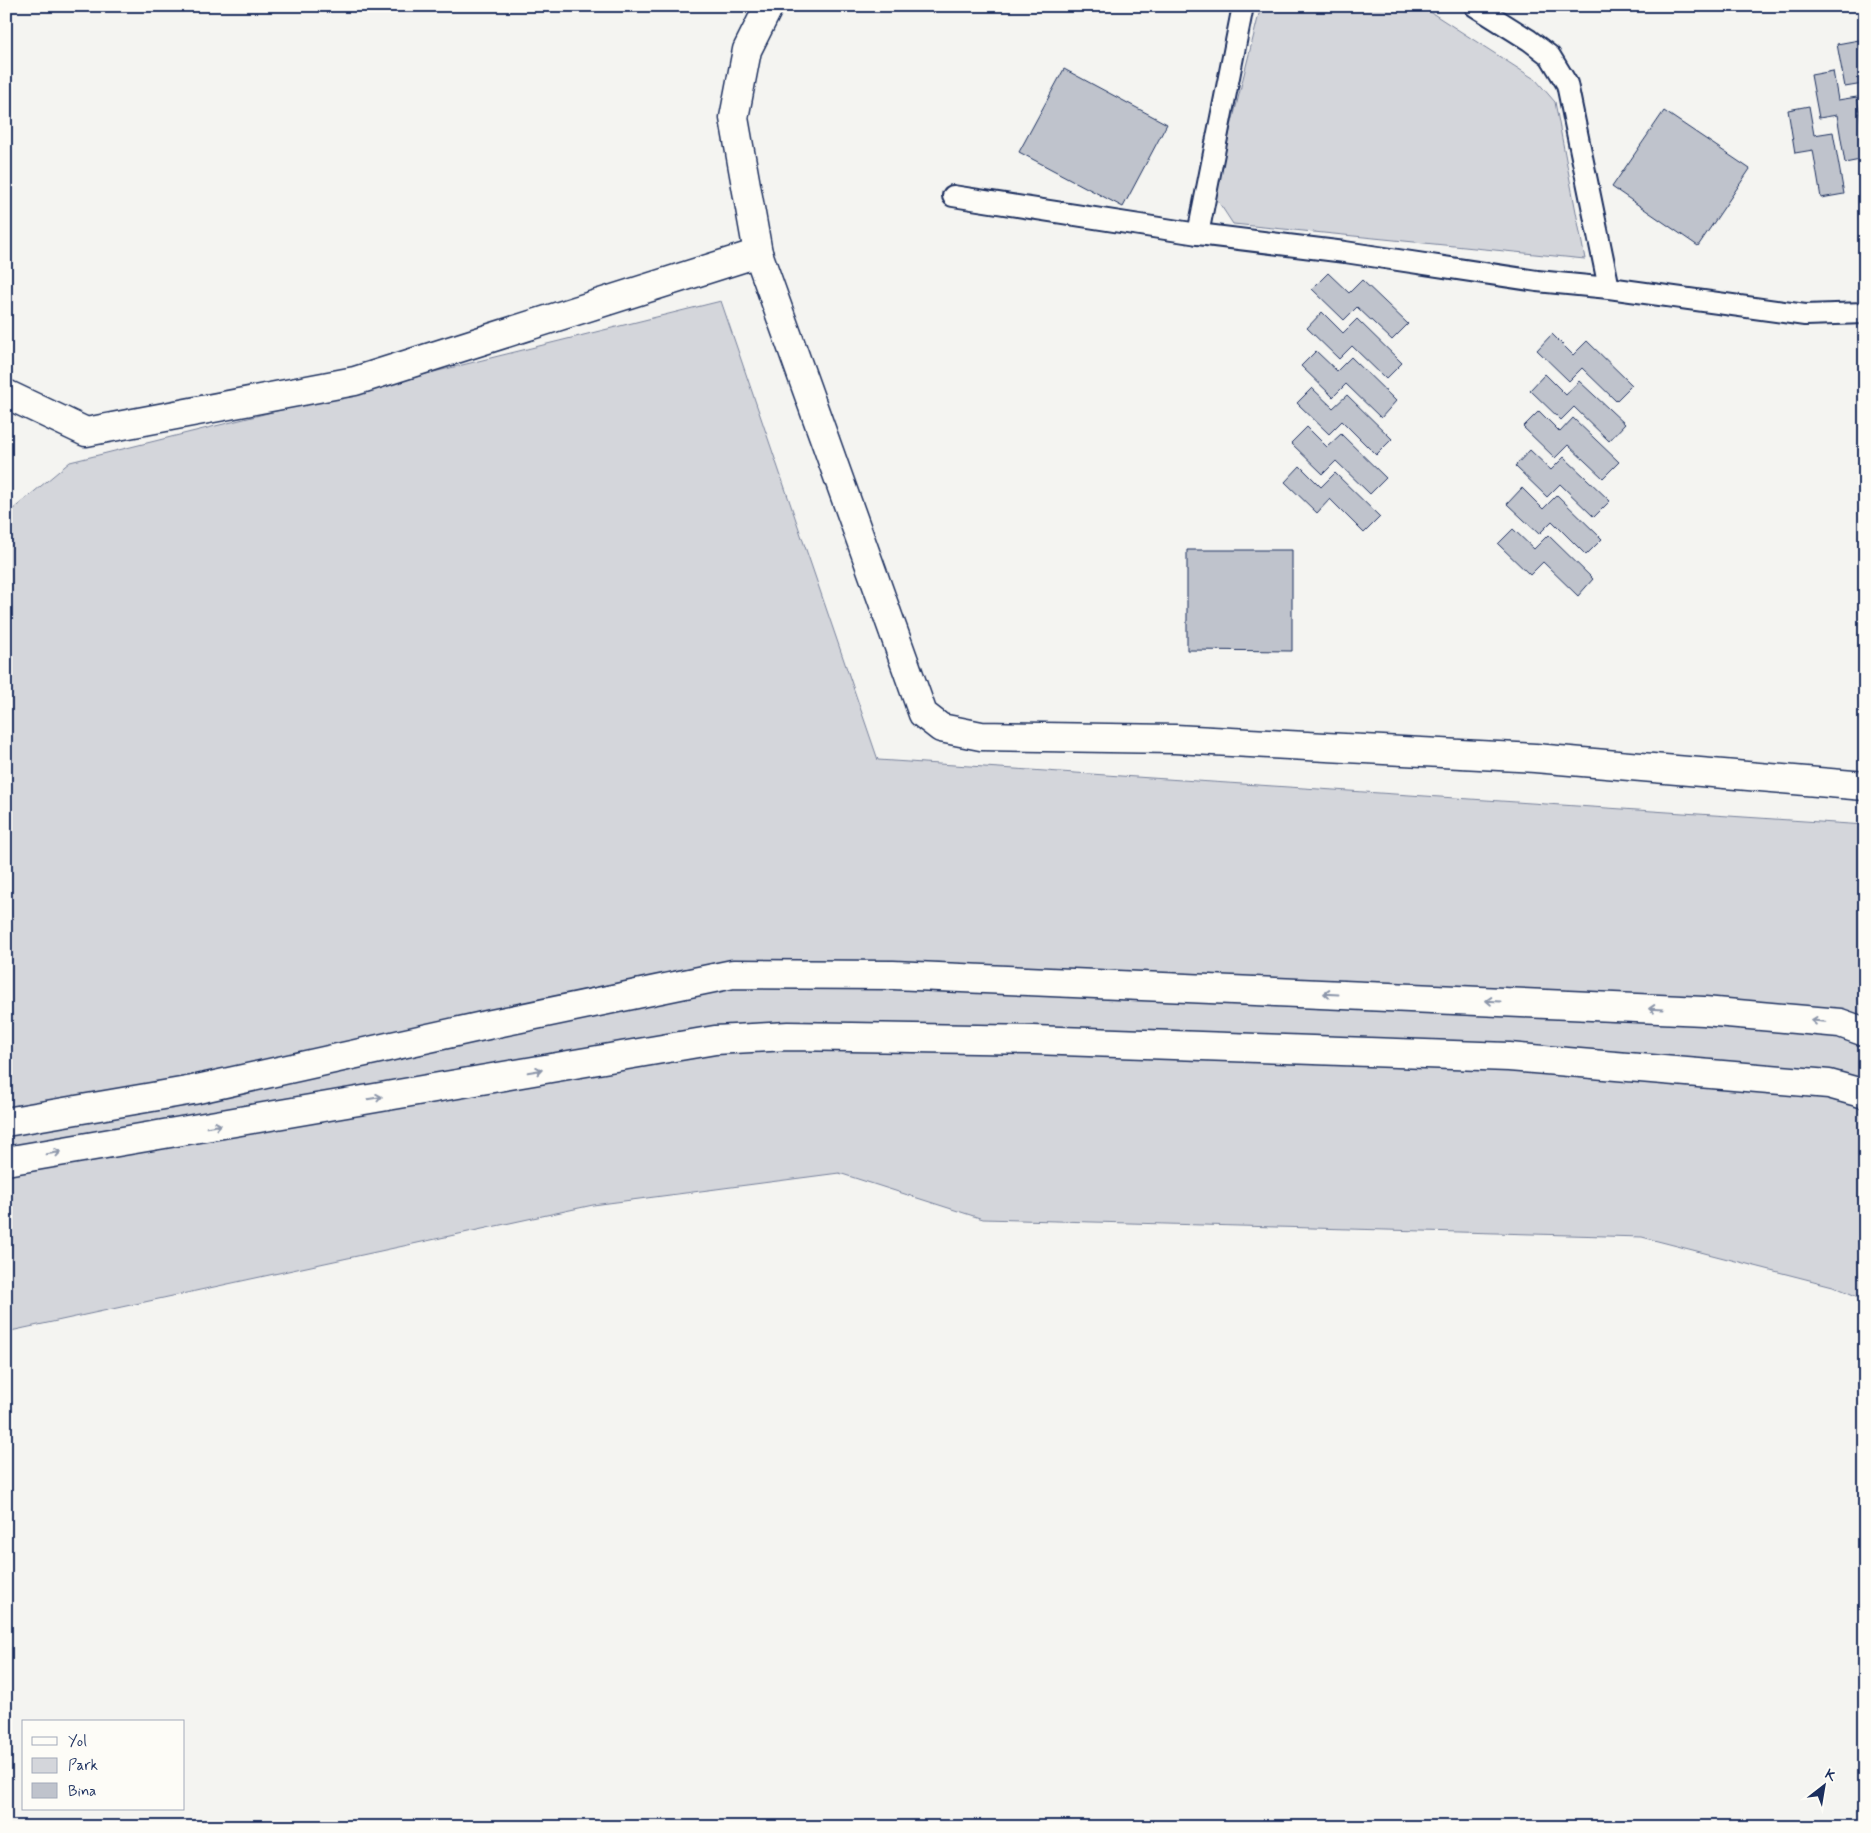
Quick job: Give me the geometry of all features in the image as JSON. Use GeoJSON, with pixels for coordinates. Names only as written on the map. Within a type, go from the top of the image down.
{"type":"FeatureCollection","features":[{"type":"Feature","properties":{"kind":"street"},"geometry":{"type":"LineString","coordinates":[[769,6],[747,50],[734,118],[758,253],[923,714],[941,728],[981,736],[1175,739],[1535,758],[1865,786]]}},
{"type":"Feature","properties":{"kind":"street"},"geometry":{"type":"LineString","coordinates":[[6,394],[86,432],[355,381],[758,253]]}},
{"type":"Feature","properties":{"kind":"street"},"geometry":{"type":"LineString","coordinates":[[6,1122],[193,1090],[492,1024],[733,974],[893,975],[1704,1011],[1840,1023],[1865,1032]]}},
{"type":"Feature","properties":{"kind":"street"},"geometry":{"type":"LineString","coordinates":[[6,1161],[715,1040],[788,1036],[1033,1040],[1509,1057],[1829,1084],[1865,1094]]}},
{"type":"Feature","properties":{"kind":"lane"},"geometry":{"type":"LineString","coordinates":[[1198,234],[1243,6]]}},
{"type":"Feature","properties":{"kind":"lane"},"geometry":{"type":"LineString","coordinates":[[1475,6],[1529,40],[1550,56],[1566,84],[1609,288]]}},
{"type":"Feature","properties":{"kind":"lane"},"geometry":{"type":"LineString","coordinates":[[953,196],[1198,234],[1345,252],[1537,281],[1609,288],[1805,315],[1865,313]]}},
{"type":"Feature","properties":{"kind":"green space"},"geometry":{"type":"Polygon","coordinates":[[[1261,6],[1421,6],[1536,80],[1555,102],[1585,259],[1233,224],[1214,195],[1261,6]]]}},
{"type":"Feature","properties":{"kind":"green space"},"geometry":{"type":"Polygon","coordinates":[[[721,301],[878,760],[1865,825],[1865,1300],[1833,1286],[1642,1237],[983,1219],[839,1173],[593,1205],[6,1332],[6,515],[70,462],[721,301]]]}},
{"type":"Feature","properties":{"kind":"building"},"geometry":{"type":"Polygon","coordinates":[[[1859,40],[1865,69],[1865,95],[1863,84],[1845,87],[1837,44],[1859,40]]]}},
{"type":"Feature","properties":{"kind":"building"},"geometry":{"type":"Polygon","coordinates":[[[1064,69],[1167,124],[1123,207],[1019,152],[1064,69]]]}},
{"type":"Feature","properties":{"kind":"building"},"geometry":{"type":"Polygon","coordinates":[[[1833,71],[1838,100],[1857,97],[1865,142],[1865,159],[1845,163],[1837,115],[1819,118],[1811,75],[1833,71]]]}},
{"type":"Feature","properties":{"kind":"building"},"geometry":{"type":"Polygon","coordinates":[[[1809,106],[1814,135],[1833,132],[1844,194],[1821,198],[1813,150],[1795,153],[1788,110],[1809,106]]]}},
{"type":"Feature","properties":{"kind":"building"},"geometry":{"type":"Polygon","coordinates":[[[1664,111],[1750,169],[1698,246],[1612,187],[1664,111]]]}},
{"type":"Feature","properties":{"kind":"building"},"geometry":{"type":"Polygon","coordinates":[[[1328,273],[1349,293],[1362,280],[1408,324],[1392,340],[1357,307],[1344,320],[1312,289],[1328,273]]]}},
{"type":"Feature","properties":{"kind":"building"},"geometry":{"type":"Polygon","coordinates":[[[1322,312],[1343,333],[1357,319],[1402,363],[1386,379],[1352,346],[1339,359],[1307,328],[1322,312]]]}},
{"type":"Feature","properties":{"kind":"building"},"geometry":{"type":"Polygon","coordinates":[[[1552,334],[1573,355],[1587,341],[1632,385],[1616,401],[1582,368],[1569,381],[1537,350],[1552,334]]]}},
{"type":"Feature","properties":{"kind":"building"},"geometry":{"type":"Polygon","coordinates":[[[1316,351],[1337,371],[1351,357],[1396,401],[1381,418],[1346,384],[1333,397],[1301,366],[1316,351]]]}},
{"type":"Feature","properties":{"kind":"building"},"geometry":{"type":"Polygon","coordinates":[[[1545,374],[1566,395],[1579,381],[1625,424],[1609,441],[1574,407],[1561,420],[1530,390],[1545,374]]]}},
{"type":"Feature","properties":{"kind":"building"},"geometry":{"type":"Polygon","coordinates":[[[1312,388],[1333,408],[1347,395],[1392,439],[1376,455],[1342,421],[1329,434],[1297,403],[1312,388]]]}},
{"type":"Feature","properties":{"kind":"building"},"geometry":{"type":"Polygon","coordinates":[[[1539,411],[1560,432],[1573,418],[1619,462],[1603,478],[1568,445],[1555,458],[1523,427],[1539,411]]]}},
{"type":"Feature","properties":{"kind":"building"},"geometry":{"type":"Polygon","coordinates":[[[1307,427],[1327,447],[1341,434],[1386,478],[1370,494],[1336,461],[1323,474],[1291,443],[1307,427]]]}},
{"type":"Feature","properties":{"kind":"building"},"geometry":{"type":"Polygon","coordinates":[[[1530,450],[1551,470],[1564,457],[1610,501],[1594,517],[1560,484],[1547,497],[1515,466],[1530,450]]]}},
{"type":"Feature","properties":{"kind":"building"},"geometry":{"type":"Polygon","coordinates":[[[1300,466],[1321,487],[1335,473],[1380,517],[1364,533],[1330,499],[1317,513],[1285,482],[1300,466]]]}},
{"type":"Feature","properties":{"kind":"building"},"geometry":{"type":"Polygon","coordinates":[[[1522,488],[1543,509],[1557,495],[1602,539],[1586,555],[1552,521],[1539,534],[1507,504],[1522,488]]]}},
{"type":"Feature","properties":{"kind":"building"},"geometry":{"type":"Polygon","coordinates":[[[1513,529],[1534,549],[1548,535],[1593,579],[1578,596],[1543,562],[1530,575],[1498,544],[1513,529]]]}},
{"type":"Feature","properties":{"kind":"building"},"geometry":{"type":"Polygon","coordinates":[[[1187,550],[1292,550],[1292,651],[1187,650],[1187,550]]]}}]}
